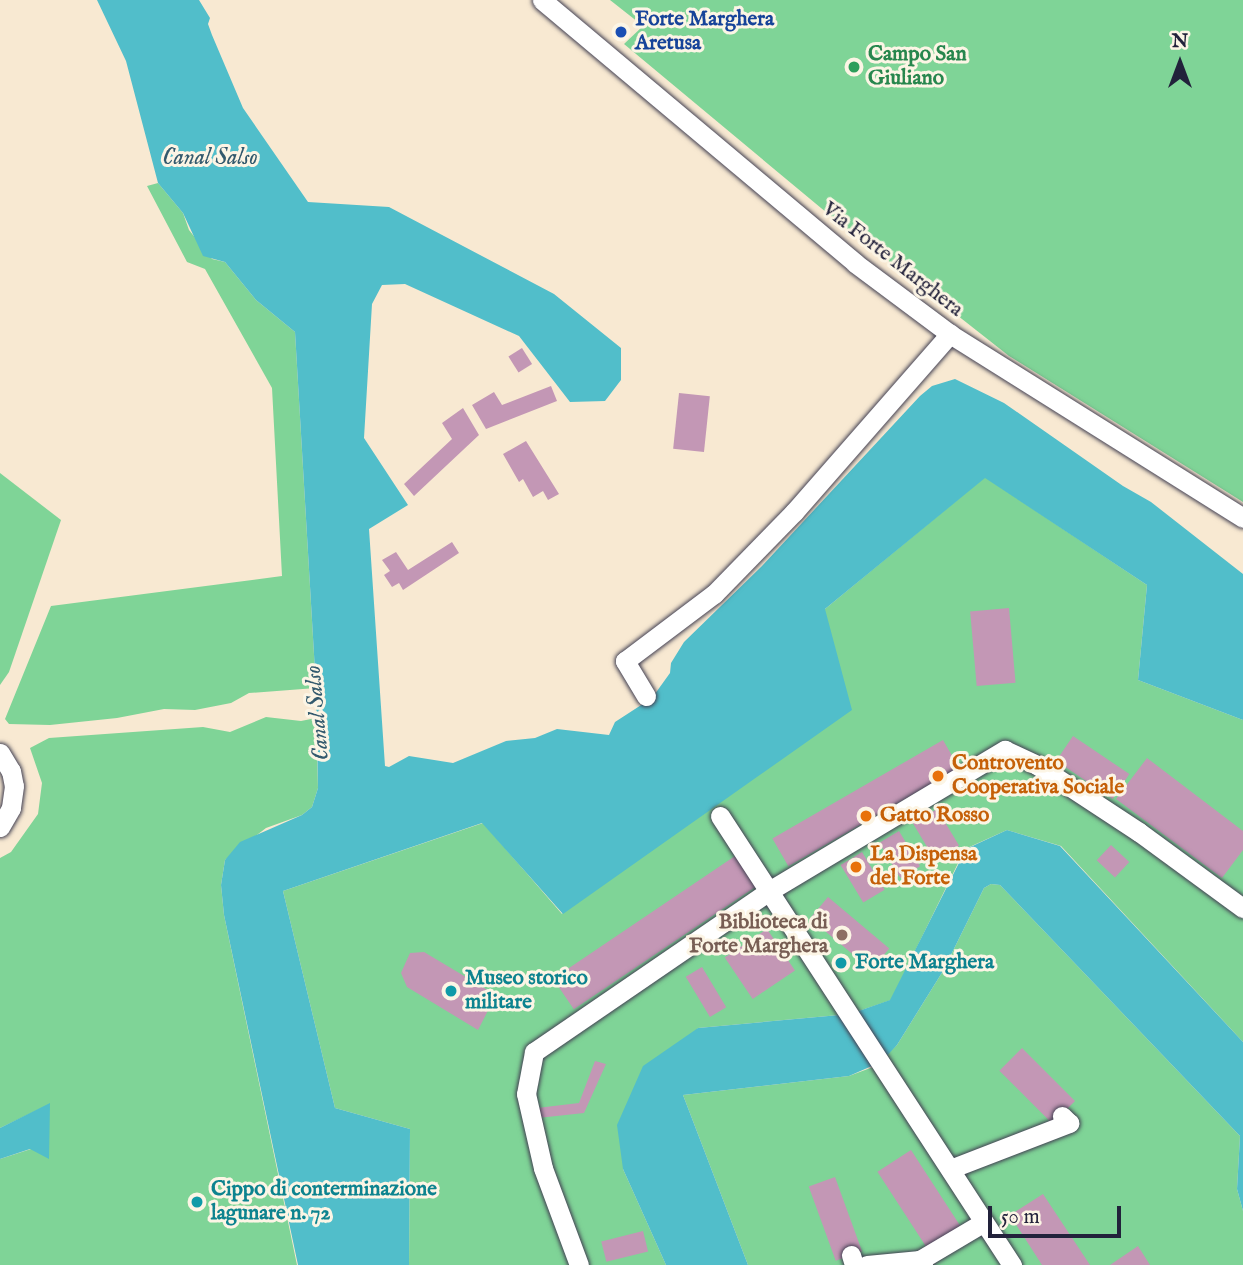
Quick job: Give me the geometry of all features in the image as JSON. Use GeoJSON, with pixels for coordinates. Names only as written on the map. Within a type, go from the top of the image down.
{"type":"FeatureCollection","features":[{"type":"Feature","properties":{"kind":"street","name":"Via Forte Marghera"},"geometry":{"type":"LineString","coordinates":[[542,0],[855,263],[950,334],[1243,518]]}},
{"type":"Feature","properties":{"kind":"street"},"geometry":{"type":"LineString","coordinates":[[646,696],[625,661],[714,593],[794,512],[950,334]]}},
{"type":"Feature","properties":{"kind":"street"},"geometry":{"type":"LineString","coordinates":[[579,1265],[543,1168],[526,1094],[534,1052],[769,891],[1005,750],[1037,765],[1139,832],[1243,908]]}},
{"type":"Feature","properties":{"kind":"street"},"geometry":{"type":"LineString","coordinates":[[0,753],[11,771],[14,786],[11,808],[0,827]]}},
{"type":"Feature","properties":{"kind":"street"},"geometry":{"type":"LineString","coordinates":[[719,816],[1012,1265]]}},
{"type":"Feature","properties":{"kind":"street"},"geometry":{"type":"LineString","coordinates":[[950,1169],[1069,1123],[1062,1116]]}},
{"type":"Feature","properties":{"kind":"street"},"geometry":{"type":"LineString","coordinates":[[857,1262],[921,1263],[984,1222]]}},
{"type":"Feature","properties":{"kind":"green space"},"geometry":{"type":"Polygon","coordinates":[[[610,0],[1243,0],[1243,502],[1009,356],[821,208],[624,44],[643,26],[610,0]]]}},
{"type":"Feature","properties":{"kind":"green space"},"geometry":{"type":"Polygon","coordinates":[[[158,183],[183,213],[189,230],[212,259],[225,262],[256,300],[295,332],[316,688],[249,693],[231,703],[195,710],[164,709],[117,718],[50,725],[9,724],[5,719],[51,606],[282,576],[272,388],[205,269],[187,262],[147,186],[158,183]]]}},
{"type":"Feature","properties":{"kind":"green space"},"geometry":{"type":"Polygon","coordinates":[[[0,473],[61,520],[9,672],[0,685],[0,473]]]}},
{"type":"Feature","properties":{"kind":"green space","name":"Forte Marghera"},"geometry":{"type":"Polygon","coordinates":[[[985,477],[1147,585],[1138,680],[1243,720],[1243,1042],[1061,846],[1007,830],[965,849],[891,1000],[850,1014],[698,1028],[623,1169],[666,1265],[409,1265],[410,1129],[335,1108],[283,891],[483,823],[562,914],[825,609],[985,477]]]}},
{"type":"Feature","properties":{"kind":"green space"},"geometry":{"type":"Polygon","coordinates":[[[266,717],[301,721],[316,718],[318,788],[312,807],[302,815],[266,828],[225,860],[221,885],[224,915],[297,1265],[0,1265],[0,1159],[31,1149],[50,1104],[0,1128],[0,858],[11,852],[38,814],[42,783],[30,748],[49,738],[203,727],[230,732],[266,717]]]}},
{"type":"Feature","properties":{"kind":"green space","name":"Forte Marghera"},"geometry":{"type":"Polygon","coordinates":[[[991,884],[1000,885],[1240,1136],[1237,1189],[1243,1211],[1243,1265],[748,1265],[683,1095],[849,1076],[873,1067],[897,1045],[943,971],[984,888],[991,884]]]}},
{"type":"Feature","properties":{"kind":"water","name":"Canal Salso"},"geometry":{"type":"Polygon","coordinates":[[[97,0],[199,0],[210,18],[208,24],[212,35],[243,108],[308,202],[389,207],[554,294],[621,348],[621,380],[605,401],[570,402],[519,336],[405,284],[382,285],[372,304],[364,438],[408,505],[369,529],[385,766],[389,767],[409,756],[453,763],[506,741],[535,738],[557,729],[609,735],[615,722],[652,698],[670,673],[671,663],[684,642],[762,566],[920,396],[932,386],[955,379],[1004,403],[1123,486],[1151,502],[1243,574],[1243,720],[1138,680],[1147,585],[985,478],[825,609],[852,710],[563,914],[482,823],[283,891],[335,1108],[410,1129],[409,1265],[298,1265],[224,915],[221,885],[225,860],[240,842],[302,815],[312,807],[318,788],[316,688],[295,332],[256,300],[225,262],[203,256],[183,213],[158,183],[126,61],[97,0]]]}},
{"type":"Feature","properties":{"kind":"water"},"geometry":{"type":"Polygon","coordinates":[[[1007,830],[1060,846],[1243,1042],[1243,1211],[1237,1189],[1240,1136],[1000,885],[991,884],[984,888],[943,971],[897,1045],[881,1062],[849,1076],[683,1095],[748,1265],[666,1265],[623,1169],[617,1125],[643,1066],[698,1028],[850,1014],[890,1000],[966,849],[1007,830]]]}},
{"type":"Feature","properties":{"kind":"water"},"geometry":{"type":"Polygon","coordinates":[[[50,1103],[49,1159],[30,1149],[0,1159],[0,1128],[50,1103]]]}},
{"type":"Feature","properties":{"kind":"building"},"geometry":{"type":"Polygon","coordinates":[[[522,348],[532,364],[518,373],[508,356],[522,348]]]}},
{"type":"Feature","properties":{"kind":"building"},"geometry":{"type":"Polygon","coordinates":[[[551,386],[557,401],[486,429],[472,405],[494,392],[502,405],[551,386]]]}},
{"type":"Feature","properties":{"kind":"building"},"geometry":{"type":"Polygon","coordinates":[[[679,393],[710,396],[704,452],[673,449],[679,393]]]}},
{"type":"Feature","properties":{"kind":"building"},"geometry":{"type":"Polygon","coordinates":[[[463,408],[479,435],[414,496],[404,484],[452,439],[442,423],[463,408]]]}},
{"type":"Feature","properties":{"kind":"building"},"geometry":{"type":"Polygon","coordinates":[[[526,441],[559,494],[548,500],[543,491],[533,497],[523,479],[519,482],[503,454],[526,441]]]}},
{"type":"Feature","properties":{"kind":"building"},"geometry":{"type":"Polygon","coordinates":[[[452,542],[459,553],[403,590],[399,583],[392,587],[384,575],[390,571],[382,560],[396,552],[408,570],[452,542]]]}},
{"type":"Feature","properties":{"kind":"building"},"geometry":{"type":"Polygon","coordinates":[[[1009,608],[1016,683],[977,686],[970,611],[1009,608]]]}},
{"type":"Feature","properties":{"kind":"building"},"geometry":{"type":"Polygon","coordinates":[[[1073,736],[1129,774],[1113,799],[1056,761],[1073,736]]]}},
{"type":"Feature","properties":{"kind":"building"},"geometry":{"type":"Polygon","coordinates":[[[943,740],[959,768],[788,866],[772,839],[943,740]]]}},
{"type":"Feature","properties":{"kind":"building"},"geometry":{"type":"Polygon","coordinates":[[[1147,758],[1243,831],[1243,850],[1222,878],[1116,799],[1147,758]]]}},
{"type":"Feature","properties":{"kind":"building"},"geometry":{"type":"Polygon","coordinates":[[[937,809],[959,846],[935,860],[913,823],[937,809]]]}},
{"type":"Feature","properties":{"kind":"building"},"geometry":{"type":"Polygon","coordinates":[[[899,831],[920,866],[900,878],[879,843],[899,831]]]}},
{"type":"Feature","properties":{"kind":"building"},"geometry":{"type":"Polygon","coordinates":[[[1111,845],[1129,862],[1115,877],[1097,860],[1111,845]]]}},
{"type":"Feature","properties":{"kind":"building"},"geometry":{"type":"Polygon","coordinates":[[[862,852],[885,890],[863,903],[841,865],[862,852]]]}},
{"type":"Feature","properties":{"kind":"building"},"geometry":{"type":"Polygon","coordinates":[[[738,854],[759,885],[574,1009],[553,979],[738,854]]]}},
{"type":"Feature","properties":{"kind":"building"},"geometry":{"type":"Polygon","coordinates":[[[828,897],[889,948],[871,970],[810,918],[828,897]]]}},
{"type":"Feature","properties":{"kind":"building"},"geometry":{"type":"Polygon","coordinates":[[[767,929],[795,970],[753,999],[725,958],[767,929]]]}},
{"type":"Feature","properties":{"kind":"building","name":"Museo storico militare"},"geometry":{"type":"Polygon","coordinates":[[[424,952],[496,995],[478,1030],[407,987],[401,973],[410,953],[424,952]]]}},
{"type":"Feature","properties":{"kind":"building"},"geometry":{"type":"Polygon","coordinates":[[[702,967],[726,1007],[710,1017],[686,977],[702,967]]]}},
{"type":"Feature","properties":{"kind":"building"},"geometry":{"type":"Polygon","coordinates":[[[1022,1048],[1075,1101],[1052,1124],[999,1071],[1022,1048]]]}},
{"type":"Feature","properties":{"kind":"building"},"geometry":{"type":"Polygon","coordinates":[[[595,1061],[606,1064],[584,1113],[538,1118],[537,1108],[579,1103],[595,1061]]]}},
{"type":"Feature","properties":{"kind":"building"},"geometry":{"type":"Polygon","coordinates":[[[911,1150],[962,1228],[928,1250],[877,1172],[911,1150]]]}},
{"type":"Feature","properties":{"kind":"building"},"geometry":{"type":"Polygon","coordinates":[[[835,1177],[862,1251],[836,1261],[809,1187],[835,1177]]]}},
{"type":"Feature","properties":{"kind":"building"},"geometry":{"type":"Polygon","coordinates":[[[1043,1194],[1090,1265],[1042,1265],[1010,1215],[1043,1194]]]}},
{"type":"Feature","properties":{"kind":"building"},"geometry":{"type":"Polygon","coordinates":[[[643,1231],[648,1251],[606,1262],[601,1241],[643,1231]]]}},
{"type":"Feature","properties":{"kind":"building"},"geometry":{"type":"Polygon","coordinates":[[[1138,1246],[1150,1265],[1110,1265],[1138,1246]]]}},
{"type":"Feature","properties":{"kind":"place","name":"Forte Marghera Aretusa"},"geometry":{"type":"Point","coordinates":[621,32]}},
{"type":"Feature","properties":{"kind":"place","name":"Campo San Giuliano"},"geometry":{"type":"Point","coordinates":[854,67]}},
{"type":"Feature","properties":{"kind":"place","name":"Controvento Cooperativa Sociale"},"geometry":{"type":"Point","coordinates":[938,776]}},
{"type":"Feature","properties":{"kind":"place","name":"Gatto Rosso"},"geometry":{"type":"Point","coordinates":[866,816]}},
{"type":"Feature","properties":{"kind":"place","name":"La Dispensa del Forte"},"geometry":{"type":"Point","coordinates":[856,867]}},
{"type":"Feature","properties":{"kind":"place","name":"Biblioteca di Forte Marghera"},"geometry":{"type":"Point","coordinates":[842,935]}},
{"type":"Feature","properties":{"kind":"place","name":"Forte Marghera"},"geometry":{"type":"Point","coordinates":[841,963]}},
{"type":"Feature","properties":{"kind":"place","name":"Museo storico militare"},"geometry":{"type":"Point","coordinates":[451,991]}},
{"type":"Feature","properties":{"kind":"place","name":"Cippo di conterminazione lagunare n. 72"},"geometry":{"type":"Point","coordinates":[197,1202]}}]}
